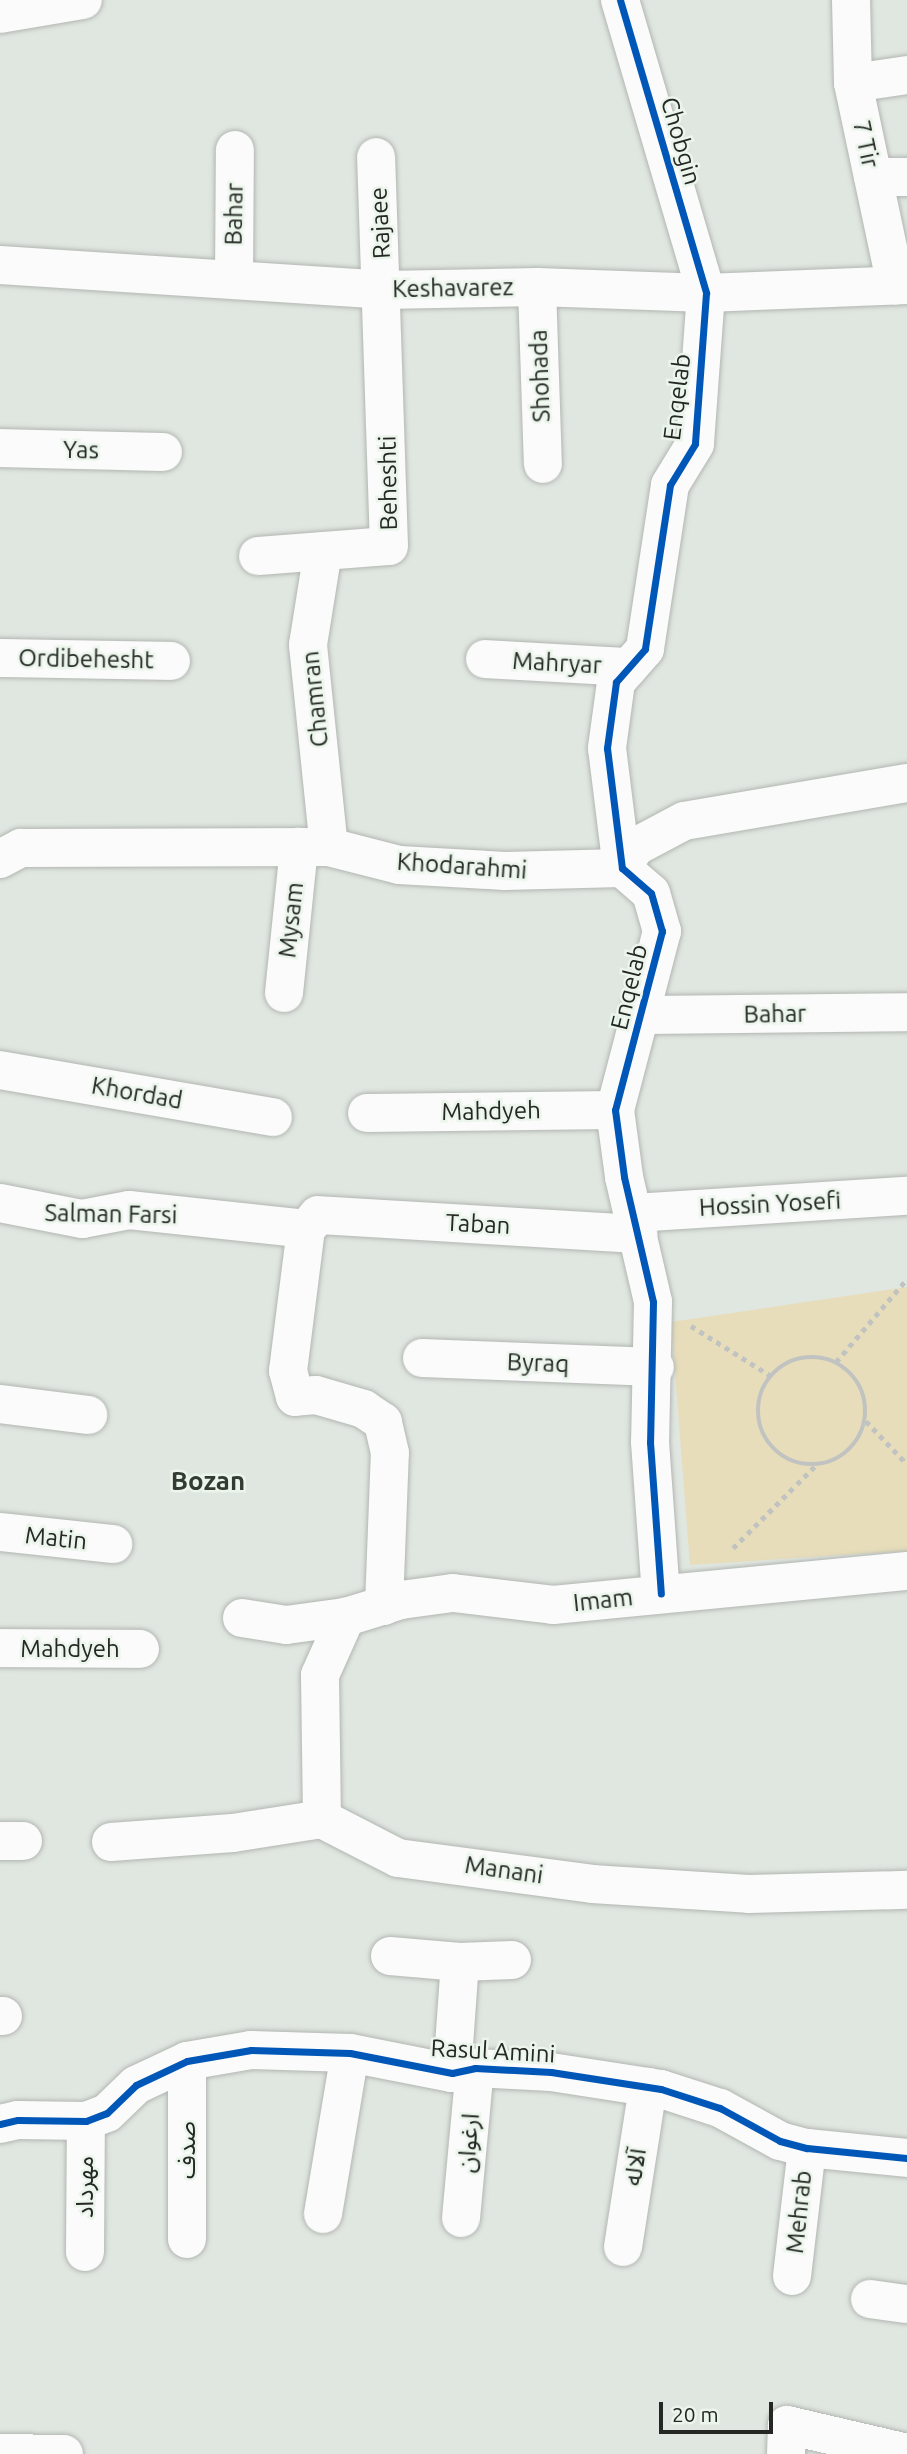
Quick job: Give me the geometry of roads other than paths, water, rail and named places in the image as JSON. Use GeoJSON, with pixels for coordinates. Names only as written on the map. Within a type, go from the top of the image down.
{"type":"FeatureCollection","features":[{"type":"Feature","properties":{"kind":"street"},"geometry":{"type":"LineString","coordinates":[[0,14],[83,0]]}},
{"type":"Feature","properties":{"kind":"street","name":"Chobgin"},"geometry":{"type":"LineString","coordinates":[[620,0],[706,293]]}},
{"type":"Feature","properties":{"kind":"street","name":"7 Tir"},"geometry":{"type":"LineString","coordinates":[[851,0],[853,83],[890,177],[902,285]]}},
{"type":"Feature","properties":{"kind":"street"},"geometry":{"type":"LineString","coordinates":[[853,83],[907,75]]}},
{"type":"Feature","properties":{"kind":"street","name":"Bahar"},"geometry":{"type":"LineString","coordinates":[[234,278],[235,150]]}},
{"type":"Feature","properties":{"kind":"street","name":"Rajaee"},"geometry":{"type":"LineString","coordinates":[[376,157],[383,290]]}},
{"type":"Feature","properties":{"kind":"street","name":"Keshavarez"},"geometry":{"type":"LineString","coordinates":[[0,265],[234,278],[383,290],[537,287],[706,293],[902,285]]}},
{"type":"Feature","properties":{"kind":"street","name":"Shohada"},"geometry":{"type":"LineString","coordinates":[[537,287],[544,464]]}},
{"type":"Feature","properties":{"kind":"street","name":"Beheshti"},"geometry":{"type":"LineString","coordinates":[[258,556],[389,546],[383,290]]}},
{"type":"Feature","properties":{"kind":"street","name":"Enqelab"},"geometry":{"type":"LineString","coordinates":[[676,1593],[650,1442],[655,1367],[653,1302],[615,1110],[662,931],[651,893],[622,868],[607,748],[616,682],[645,649],[670,485],[695,444],[706,293]]}},
{"type":"Feature","properties":{"kind":"street","name":"Yas"},"geometry":{"type":"LineString","coordinates":[[0,448],[163,452]]}},
{"type":"Feature","properties":{"kind":"street","name":"Chamran"},"geometry":{"type":"LineString","coordinates":[[314,847],[308,645],[323,551]]}},
{"type":"Feature","properties":{"kind":"street","name":"Ordibehesht"},"geometry":{"type":"LineString","coordinates":[[0,657],[172,660]]}},
{"type":"Feature","properties":{"kind":"street","name":"Mahryar"},"geometry":{"type":"LineString","coordinates":[[485,659],[629,667]]}},
{"type":"Feature","properties":{"kind":"street"},"geometry":{"type":"LineString","coordinates":[[622,868],[635,847],[684,821],[907,783]]}},
{"type":"Feature","properties":{"kind":"street","name":"Khodarahmi"},"geometry":{"type":"LineString","coordinates":[[0,859],[21,848],[314,847],[400,864],[505,871],[622,868]]}},
{"type":"Feature","properties":{"kind":"street","name":"Mysam"},"geometry":{"type":"LineString","coordinates":[[284,993],[314,847]]}},
{"type":"Feature","properties":{"kind":"street","name":"Bahar"},"geometry":{"type":"LineString","coordinates":[[642,1015],[907,1012]]}},
{"type":"Feature","properties":{"kind":"street","name":"Khordad"},"geometry":{"type":"LineString","coordinates":[[0,1070],[274,1117]]}},
{"type":"Feature","properties":{"kind":"street","name":"Mahdyeh"},"geometry":{"type":"LineString","coordinates":[[367,1113],[615,1110]]}},
{"type":"Feature","properties":{"kind":"street","name":"Hossin Yosefi"},"geometry":{"type":"LineString","coordinates":[[636,1223],[907,1196]]}},
{"type":"Feature","properties":{"kind":"street","name":"Salman Farsi"},"geometry":{"type":"LineString","coordinates":[[0,1203],[82,1219],[130,1210],[312,1222]]}},
{"type":"Feature","properties":{"kind":"street"},"geometry":{"type":"LineString","coordinates":[[312,1222],[288,1371],[295,1397],[316,1395],[364,1409],[383,1422],[390,1453],[384,1606]]}},
{"type":"Feature","properties":{"kind":"street","name":"Taban"},"geometry":{"type":"LineString","coordinates":[[312,1222],[636,1223]]}},
{"type":"Feature","properties":{"kind":"street","name":"Byraq"},"geometry":{"type":"LineString","coordinates":[[422,1358],[655,1367]]}},
{"type":"Feature","properties":{"kind":"street"},"geometry":{"type":"LineString","coordinates":[[0,1404],[89,1415]]}},
{"type":"Feature","properties":{"kind":"street","name":"Matin"},"geometry":{"type":"LineString","coordinates":[[0,1532],[113,1544]]}},
{"type":"Feature","properties":{"kind":"street","name":"Imam"},"geometry":{"type":"LineString","coordinates":[[242,1618],[286,1625],[346,1617],[384,1606],[453,1593],[553,1605],[907,1571]]}},
{"type":"Feature","properties":{"kind":"street"},"geometry":{"type":"LineString","coordinates":[[111,1842],[233,1833],[322,1818],[320,1675],[346,1617]]}},
{"type":"Feature","properties":{"kind":"street","name":"Mahdyeh"},"geometry":{"type":"LineString","coordinates":[[0,1648],[140,1649]]}},
{"type":"Feature","properties":{"kind":"street","name":"Manani"},"geometry":{"type":"LineString","coordinates":[[322,1818],[398,1858],[592,1884],[749,1894],[907,1890]]}},
{"type":"Feature","properties":{"kind":"street"},"geometry":{"type":"LineString","coordinates":[[390,1956],[460,1962],[512,1960]]}},
{"type":"Feature","properties":{"kind":"street","name":"ارغوان"},"geometry":{"type":"LineString","coordinates":[[460,1962],[463,2070],[460,2218]]}},
{"type":"Feature","properties":{"kind":"street","name":"Rasul Amini"},"geometry":{"type":"LineString","coordinates":[[0,2124],[19,2120],[86,2121],[107,2113],[136,2085],[187,2061],[251,2050],[350,2053],[463,2070],[551,2072],[648,2087],[720,2108],[780,2141],[807,2148],[907,2158]]}},
{"type":"Feature","properties":{"kind":"street"},"geometry":{"type":"LineString","coordinates":[[323,2214],[350,2053]]}},
{"type":"Feature","properties":{"kind":"street","name":"صدف"},"geometry":{"type":"LineString","coordinates":[[187,2061],[187,2239]]}},
{"type":"Feature","properties":{"kind":"street","name":"آلاله"},"geometry":{"type":"LineString","coordinates":[[623,2247],[648,2087]]}},
{"type":"Feature","properties":{"kind":"street","name":"مهرداد"},"geometry":{"type":"LineString","coordinates":[[85,2252],[86,2121]]}},
{"type":"Feature","properties":{"kind":"street","name":"Mehrab"},"geometry":{"type":"LineString","coordinates":[[792,2276],[807,2148]]}},
{"type":"Feature","properties":{"kind":"street"},"geometry":{"type":"LineString","coordinates":[[870,2298],[907,2304]]}},
{"type":"Feature","properties":{"kind":"street"},"geometry":{"type":"LineString","coordinates":[[786,2454],[787,2425],[907,2453]]}},
{"type":"Feature","properties":{"kind":"street"},"geometry":{"type":"LineString","coordinates":[[0,2453],[64,2454]]}},
{"type":"Feature","properties":{"kind":"district","name":"Bozan"},"geometry":{"type":"Point","coordinates":[208,1481]}}]}
